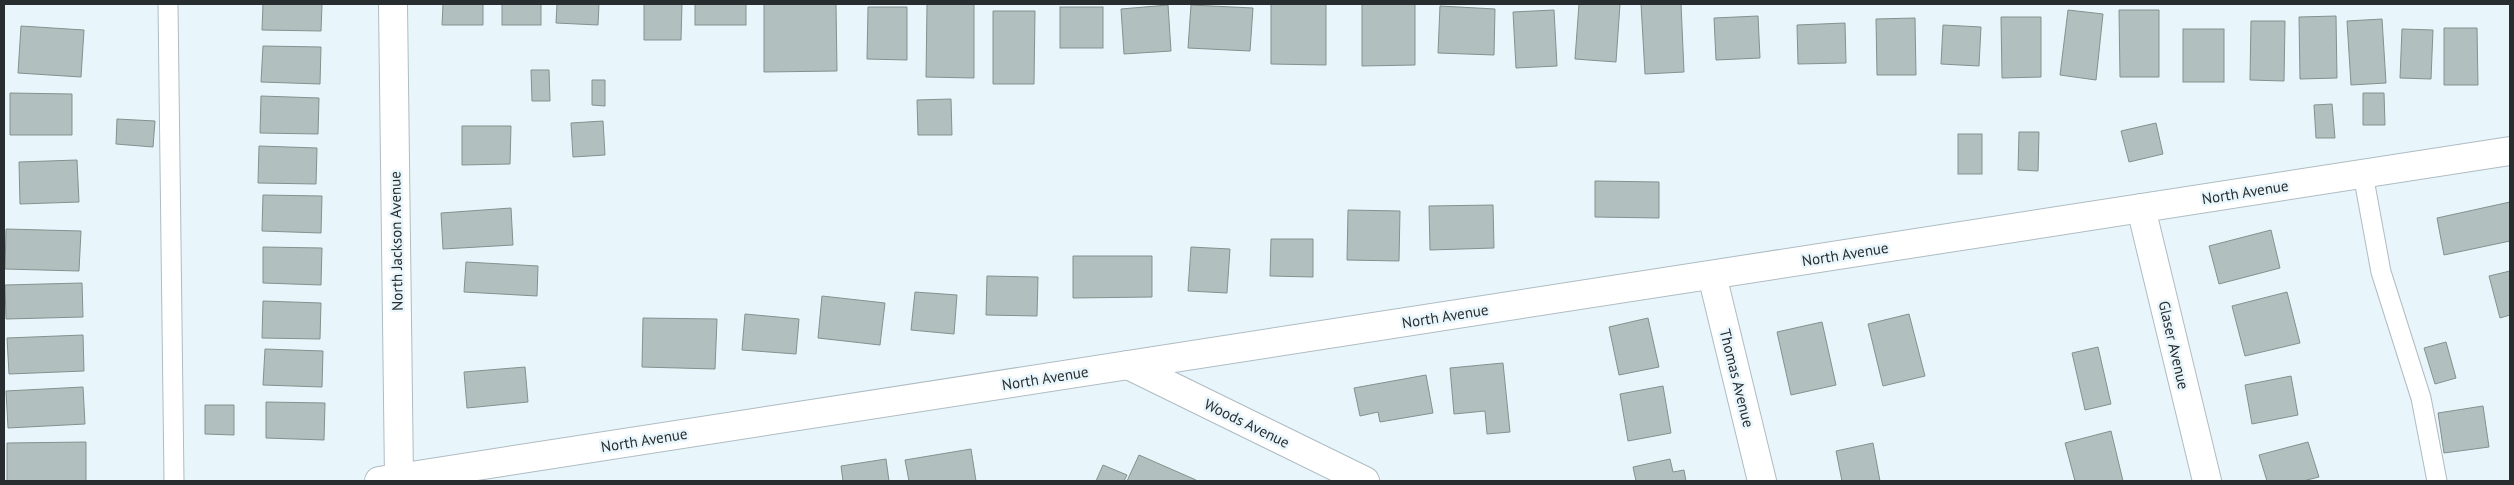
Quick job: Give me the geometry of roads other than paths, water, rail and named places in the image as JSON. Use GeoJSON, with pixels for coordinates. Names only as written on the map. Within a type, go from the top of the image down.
{"type":"FeatureCollection","features":[{"type":"Feature","properties":{"kind":"street","name":"North Jackson Avenue"},"geometry":{"type":"LineString","coordinates":[[389,480],[393,4]]}},
{"type":"Feature","properties":{"kind":"street","name":"North Avenue"},"geometry":{"type":"LineString","coordinates":[[389,480],[2510,151]]}},
{"type":"Feature","properties":{"kind":"street","name":"Glaser Avenue"},"geometry":{"type":"LineString","coordinates":[[2141,208],[2207,481]]}},
{"type":"Feature","properties":{"kind":"street","name":"Thomas Avenue"},"geometry":{"type":"LineString","coordinates":[[1712,274],[1762,481]]}},
{"type":"Feature","properties":{"kind":"street","name":"Woods Avenue"},"geometry":{"type":"LineString","coordinates":[[1128,365],[1365,481]]}},
{"type":"Feature","properties":{"kind":"lane"},"geometry":{"type":"LineString","coordinates":[[168,4],[174,481]]}},
{"type":"Feature","properties":{"kind":"lane"},"geometry":{"type":"LineString","coordinates":[[2363,174],[2381,272],[2421,398],[2437,481]]}}]}
